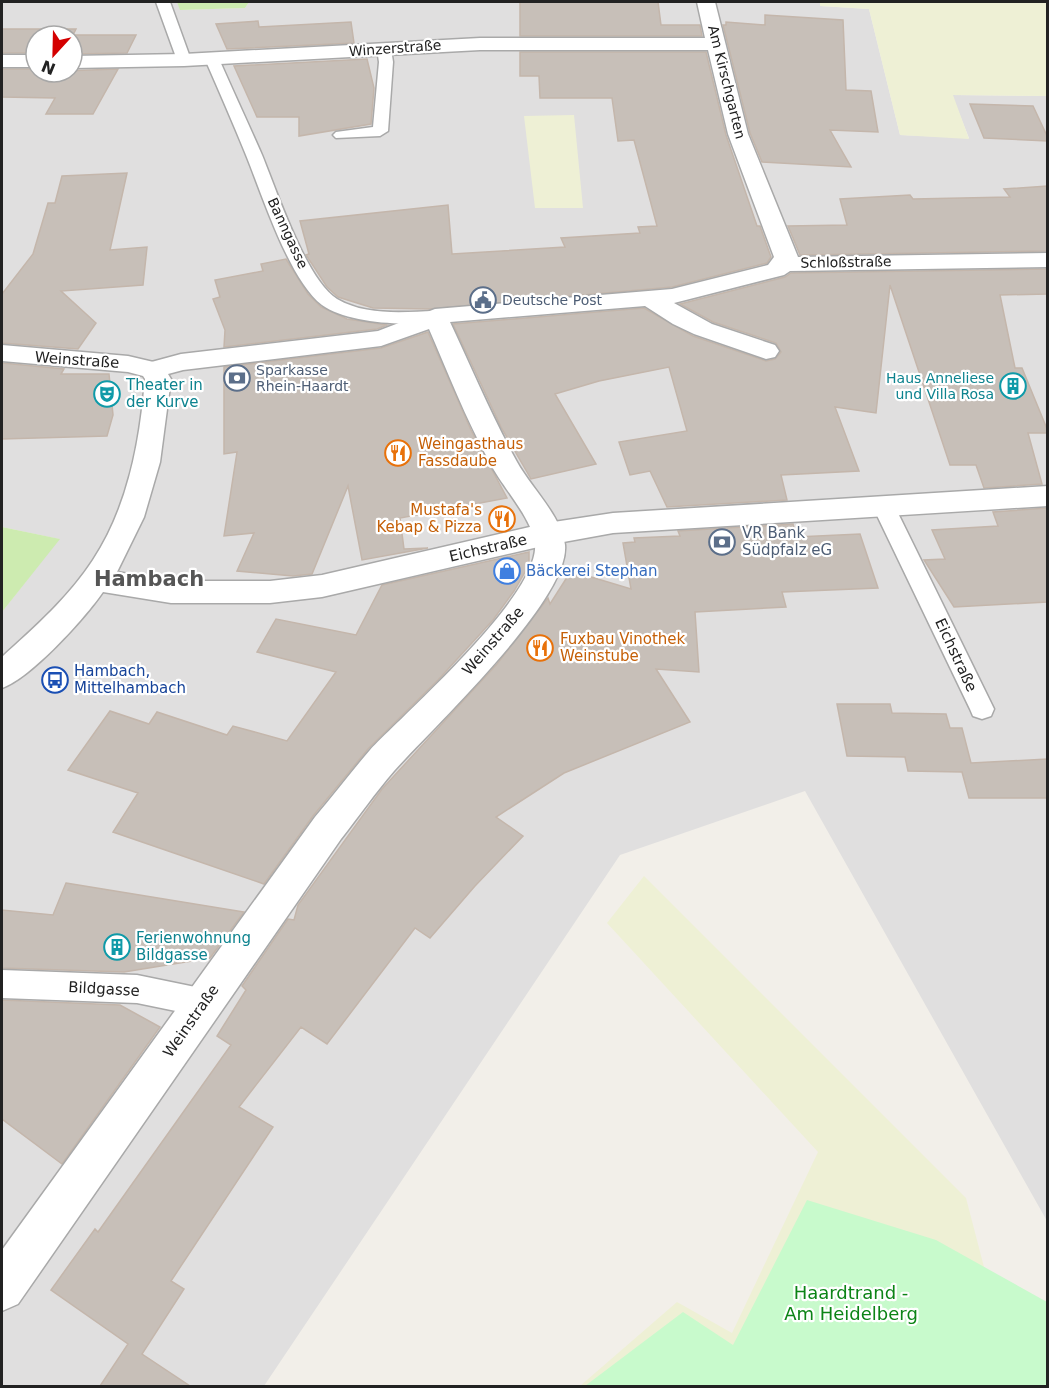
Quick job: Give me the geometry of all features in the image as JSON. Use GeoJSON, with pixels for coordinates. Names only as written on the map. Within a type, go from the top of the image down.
{"type":"FeatureCollection","features":[{"type":"Feature","properties":{"kind":"street","name":"Am Kirschgarten"},"geometry":{"type":"LineString","coordinates":[[706,2],[738,134],[786,257],[784,264]]}},
{"type":"Feature","properties":{"kind":"street","name":"Winzerstraße"},"geometry":{"type":"LineString","coordinates":[[84,62],[212,59],[490,44],[718,45]]}},
{"type":"Feature","properties":{"kind":"street"},"geometry":{"type":"LineString","coordinates":[[2,61],[24,61]]}},
{"type":"Feature","properties":{"kind":"street","name":"Schloßstraße"},"geometry":{"type":"LineString","coordinates":[[435,316],[650,298],[717,286],[776,270],[784,264],[1047,260]]}},
{"type":"Feature","properties":{"kind":"street"},"geometry":{"type":"LineString","coordinates":[[650,298],[682,319],[703,329],[766,351]]}},
{"type":"Feature","properties":{"kind":"street","name":"Weinstraße"},"geometry":{"type":"LineString","coordinates":[[2,353],[128,364],[153,370],[181,362],[381,338],[412,328],[435,316]]}},
{"type":"Feature","properties":{"kind":"street"},"geometry":{"type":"LineString","coordinates":[[435,316],[503,463],[547,534]]}},
{"type":"Feature","properties":{"kind":"street"},"geometry":{"type":"LineString","coordinates":[[2,675],[72,609],[96,580],[122,534],[138,494],[145,465],[158,385],[158,375],[153,370]]}},
{"type":"Feature","properties":{"kind":"street","name":"Eichstraße"},"geometry":{"type":"LineString","coordinates":[[96,580],[171,592],[270,592],[322,586],[547,534],[624,522],[1047,496]]}},
{"type":"Feature","properties":{"kind":"street","name":"Weinstraße"},"geometry":{"type":"LineString","coordinates":[[2,1288],[335,820],[382,762],[457,683],[530,599],[548,561],[551,549],[547,534]]}},
{"type":"Feature","properties":{"kind":"lane"},"geometry":{"type":"LineString","coordinates":[[163,2],[184,60]]}},
{"type":"Feature","properties":{"kind":"lane"},"geometry":{"type":"LineString","coordinates":[[341,135],[380,131],[386,62],[384,49]]}},
{"type":"Feature","properties":{"kind":"lane","name":"Banngasse"},"geometry":{"type":"LineString","coordinates":[[212,59],[292,245],[317,290],[326,300],[362,314],[382,317],[435,316]]}},
{"type":"Feature","properties":{"kind":"lane","name":"Eichstraße"},"geometry":{"type":"LineString","coordinates":[[883,505],[982,709]]}},
{"type":"Feature","properties":{"kind":"lane","name":"Bildgasse"},"geometry":{"type":"LineString","coordinates":[[2,984],[136,989],[205,1003]]}},
{"type":"Feature","properties":{"kind":"shaded area"},"geometry":{"type":"Polygon","coordinates":[[[2,2],[177,2],[181,10],[245,8],[249,2],[820,2],[821,6],[869,9],[900,135],[969,138],[952,95],[1047,96],[1047,1221],[805,791],[620,855],[264,1386],[2,1386],[2,612],[59,539],[2,527],[2,2]]]}},
{"type":"Feature","properties":{"kind":"green space"},"geometry":{"type":"Polygon","coordinates":[[[177,2],[249,2],[245,8],[180,10],[177,2]]]}},
{"type":"Feature","properties":{"kind":"green space"},"geometry":{"type":"Polygon","coordinates":[[[820,2],[1047,2],[1047,96],[953,95],[969,139],[900,135],[869,9],[820,6],[820,2]]]}},
{"type":"Feature","properties":{"kind":"green space"},"geometry":{"type":"Polygon","coordinates":[[[574,115],[583,208],[535,208],[524,116],[574,115]]]}},
{"type":"Feature","properties":{"kind":"green space"},"geometry":{"type":"Polygon","coordinates":[[[2,527],[60,539],[2,612],[2,527]]]}},
{"type":"Feature","properties":{"kind":"green space"},"geometry":{"type":"Polygon","coordinates":[[[644,876],[966,1198],[1015,1386],[580,1386],[677,1302],[732,1333],[818,1152],[607,923],[644,876]]]}},
{"type":"Feature","properties":{"kind":"green space","name":"Haardtrand - Am Heidelberg"},"geometry":{"type":"Polygon","coordinates":[[[807,1200],[936,1240],[1047,1302],[1047,1386],[585,1386],[683,1312],[733,1345],[807,1200]]]}},
{"type":"Feature","properties":{"kind":"building"},"geometry":{"type":"Polygon","coordinates":[[[520,2],[658,2],[661,25],[700,25],[702,36],[520,36],[520,2]]]}},
{"type":"Feature","properties":{"kind":"building"},"geometry":{"type":"Polygon","coordinates":[[[765,15],[843,20],[846,90],[871,91],[878,132],[830,130],[851,167],[762,162],[750,133],[723,25],[726,25],[726,22],[765,25],[765,15]]]}},
{"type":"Feature","properties":{"kind":"building"},"geometry":{"type":"Polygon","coordinates":[[[258,21],[259,27],[351,22],[354,43],[227,49],[216,24],[258,21]]]}},
{"type":"Feature","properties":{"kind":"building"},"geometry":{"type":"Polygon","coordinates":[[[2,29],[24,29],[24,53],[2,53],[2,29]]]}},
{"type":"Feature","properties":{"kind":"building"},"geometry":{"type":"Polygon","coordinates":[[[84,35],[136,35],[127,53],[84,54],[84,35]]]}},
{"type":"Feature","properties":{"kind":"building"},"geometry":{"type":"Polygon","coordinates":[[[520,52],[706,52],[726,135],[757,226],[760,226],[771,257],[767,263],[672,287],[429,309],[373,308],[338,297],[327,287],[306,255],[309,254],[300,221],[448,205],[452,254],[565,247],[561,238],[640,233],[638,227],[657,226],[634,140],[618,141],[612,98],[540,98],[539,76],[520,76],[520,52]]]}},
{"type":"Feature","properties":{"kind":"building"},"geometry":{"type":"Polygon","coordinates":[[[367,59],[374,88],[371,124],[299,136],[299,117],[257,117],[234,66],[367,59]]]}},
{"type":"Feature","properties":{"kind":"building"},"geometry":{"type":"Polygon","coordinates":[[[2,69],[24,69],[24,84],[84,84],[84,70],[118,69],[93,114],[46,114],[55,98],[2,97],[2,69]]]}},
{"type":"Feature","properties":{"kind":"building"},"geometry":{"type":"Polygon","coordinates":[[[970,104],[1033,106],[1047,136],[1047,141],[984,138],[970,104]]]}},
{"type":"Feature","properties":{"kind":"building"},"geometry":{"type":"Polygon","coordinates":[[[127,173],[110,250],[147,247],[143,285],[61,291],[96,323],[78,349],[2,343],[2,294],[33,254],[48,203],[55,203],[62,176],[127,173]]]}},
{"type":"Feature","properties":{"kind":"building"},"geometry":{"type":"Polygon","coordinates":[[[1047,186],[1047,251],[800,255],[788,226],[847,225],[840,199],[910,195],[913,199],[1010,197],[1004,189],[1047,186]]]}},
{"type":"Feature","properties":{"kind":"building"},"geometry":{"type":"Polygon","coordinates":[[[286,259],[308,294],[321,307],[347,319],[387,325],[377,329],[224,347],[225,330],[213,299],[220,297],[215,280],[263,271],[261,264],[286,259]]]}},
{"type":"Feature","properties":{"kind":"building"},"geometry":{"type":"Polygon","coordinates":[[[1047,269],[1047,294],[1000,295],[1015,368],[1022,368],[1047,429],[1047,433],[1028,433],[1042,484],[984,488],[976,465],[950,465],[890,285],[876,413],[835,407],[859,471],[781,475],[787,500],[667,507],[650,471],[630,475],[619,442],[687,431],[669,367],[599,381],[555,394],[596,464],[531,479],[501,427],[453,324],[644,308],[693,336],[766,361],[775,359],[781,352],[776,343],[713,322],[680,304],[785,277],[791,273],[1047,269]]]}},
{"type":"Feature","properties":{"kind":"building"},"geometry":{"type":"Polygon","coordinates":[[[428,332],[471,430],[507,498],[400,518],[404,549],[428,548],[362,560],[348,486],[312,574],[293,576],[237,571],[254,533],[224,536],[237,452],[224,454],[224,367],[381,348],[428,332]]]}},
{"type":"Feature","properties":{"kind":"building"},"geometry":{"type":"Polygon","coordinates":[[[2,363],[64,369],[61,374],[109,374],[113,415],[107,436],[2,439],[2,363]]]}},
{"type":"Feature","properties":{"kind":"building"},"geometry":{"type":"Polygon","coordinates":[[[1047,508],[1047,602],[954,607],[924,560],[945,559],[932,530],[998,526],[993,512],[1047,508]]]}},
{"type":"Feature","properties":{"kind":"building"},"geometry":{"type":"Polygon","coordinates":[[[793,524],[796,537],[860,534],[878,588],[782,592],[786,607],[695,612],[699,672],[656,669],[690,722],[564,773],[496,817],[523,836],[430,938],[415,928],[327,1044],[301,1027],[239,1107],[273,1127],[171,1281],[184,1289],[142,1354],[190,1386],[100,1386],[128,1344],[51,1290],[95,1229],[98,1232],[231,1045],[217,1036],[246,990],[242,986],[288,919],[294,920],[298,905],[382,789],[497,664],[548,598],[550,604],[571,571],[631,589],[623,543],[635,542],[634,538],[680,536],[678,531],[793,524]]]}},
{"type":"Feature","properties":{"kind":"building"},"geometry":{"type":"Polygon","coordinates":[[[529,552],[529,565],[493,620],[438,680],[368,749],[313,816],[264,884],[113,832],[138,793],[68,770],[110,711],[149,724],[157,712],[227,735],[233,726],[287,741],[336,672],[257,652],[276,619],[356,635],[382,585],[529,552]]]}},
{"type":"Feature","properties":{"kind":"building"},"geometry":{"type":"Polygon","coordinates":[[[837,704],[890,704],[892,713],[946,714],[950,728],[962,728],[971,763],[1047,759],[1047,798],[969,798],[962,772],[908,771],[905,757],[847,756],[837,704]]]}},
{"type":"Feature","properties":{"kind":"building"},"geometry":{"type":"Polygon","coordinates":[[[66,883],[244,912],[210,958],[124,972],[2,968],[2,910],[53,915],[66,883]]]}},
{"type":"Feature","properties":{"kind":"building"},"geometry":{"type":"Polygon","coordinates":[[[2,1000],[120,1005],[160,1027],[62,1164],[2,1119],[2,1000]]]}},
{"type":"Feature","properties":{"kind":"place","name":"Deutsche Post"},"geometry":{"type":"Point","coordinates":[483,300]}},
{"type":"Feature","properties":{"kind":"place","name":"Sparkasse Rhein-Haardt"},"geometry":{"type":"Point","coordinates":[237,378]}},
{"type":"Feature","properties":{"kind":"place","name":"Haus Anneliese und Villa Rosa"},"geometry":{"type":"Point","coordinates":[1013,386]}},
{"type":"Feature","properties":{"kind":"place","name":"Theater in der Kurve"},"geometry":{"type":"Point","coordinates":[107,394]}},
{"type":"Feature","properties":{"kind":"place","name":"Weingasthaus Fassdaube"},"geometry":{"type":"Point","coordinates":[398,453]}},
{"type":"Feature","properties":{"kind":"place","name":"Mustafa's Kebap & Pizza"},"geometry":{"type":"Point","coordinates":[502,519]}},
{"type":"Feature","properties":{"kind":"place","name":"VR Bank Südpfalz eG"},"geometry":{"type":"Point","coordinates":[722,542]}},
{"type":"Feature","properties":{"kind":"place","name":"Bäckerei Stephan"},"geometry":{"type":"Point","coordinates":[507,571]}},
{"type":"Feature","properties":{"kind":"place","name":"Fuxbau Vinothek Weinstube"},"geometry":{"type":"Point","coordinates":[540,648]}},
{"type":"Feature","properties":{"kind":"place","name":"Hambach, Mittelhambach"},"geometry":{"type":"Point","coordinates":[55,680]}},
{"type":"Feature","properties":{"kind":"place","name":"Ferienwohnung Bildgasse"},"geometry":{"type":"Point","coordinates":[117,947]}},
{"type":"Feature","properties":{"kind":"district","name":"Hambach"},"geometry":{"type":"Point","coordinates":[149,579]}}]}
